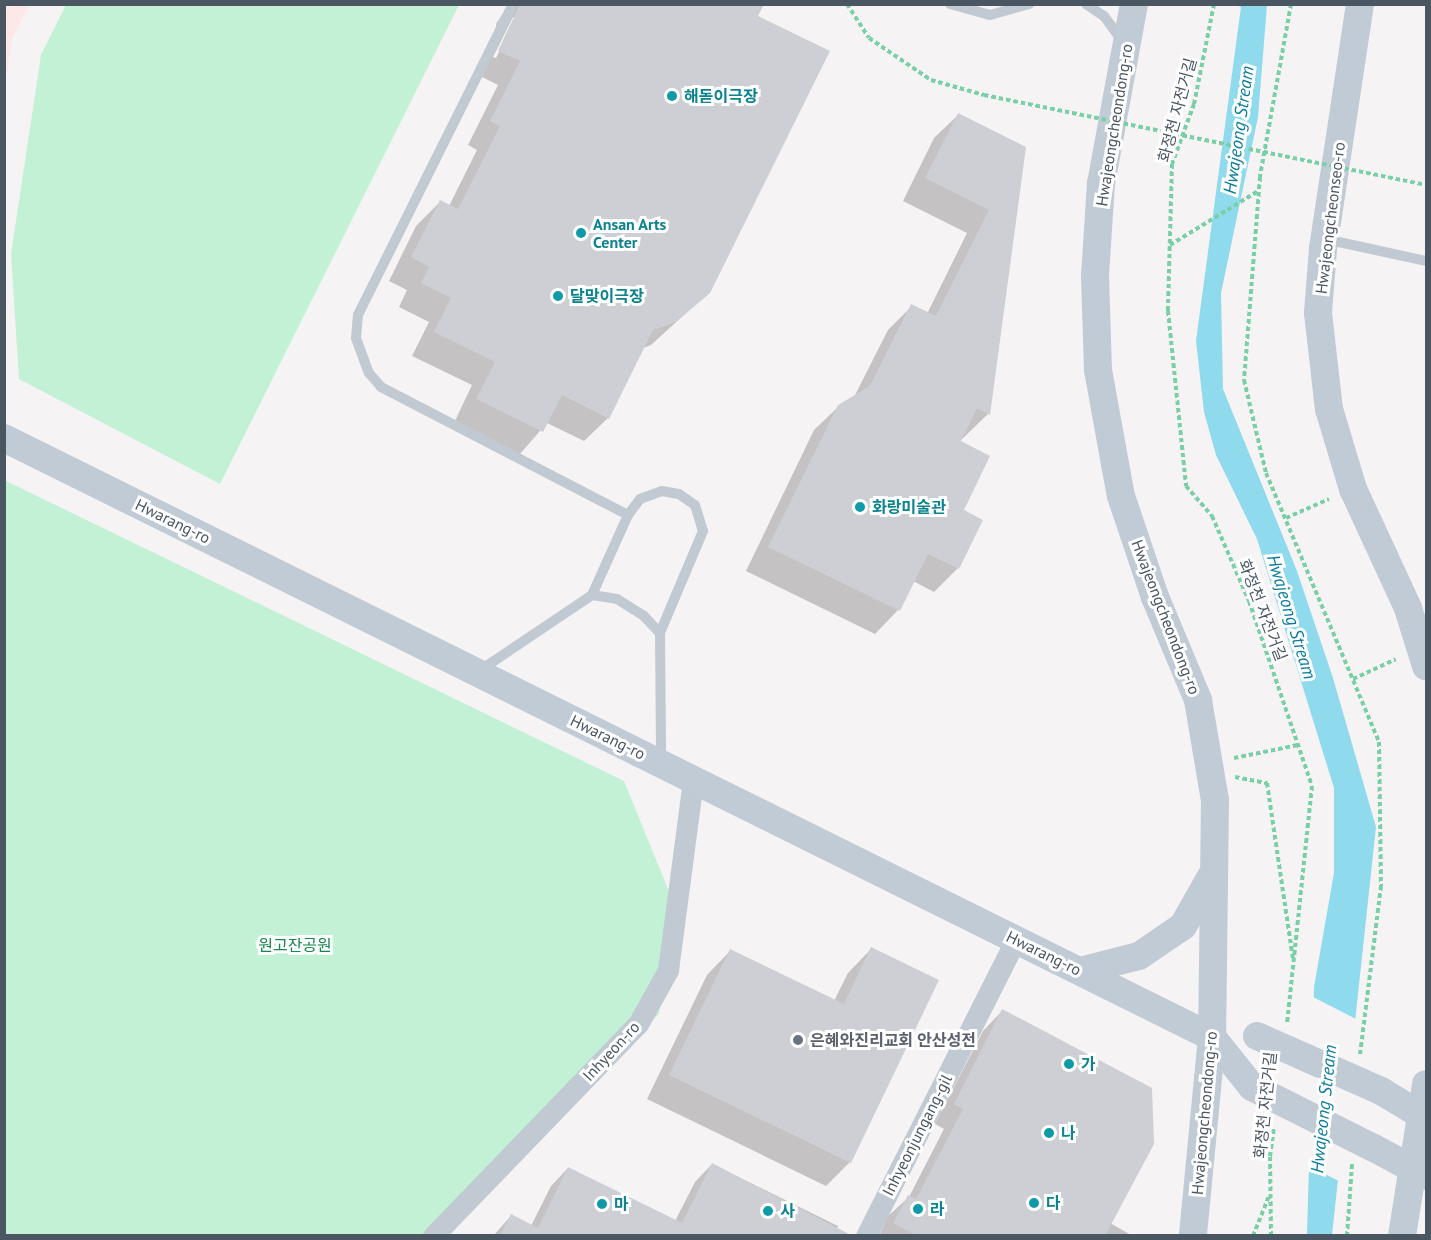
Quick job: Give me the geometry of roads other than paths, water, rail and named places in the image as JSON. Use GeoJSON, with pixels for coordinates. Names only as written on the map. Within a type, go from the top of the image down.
{"type":"FeatureCollection","features":[{"type":"Feature","properties":{"kind":"street","name":"Hwajeongcheondong-ro"},"geometry":{"type":"LineString","coordinates":[[1134,4],[1101,183],[1095,275],[1098,370],[1121,496],[1155,597],[1198,700],[1215,800],[1212,1037],[1193,1236]]}},
{"type":"Feature","properties":{"kind":"street","name":"Hwajeongcheonseo-ro"},"geometry":{"type":"LineString","coordinates":[[1360,4],[1325,239],[1319,324],[1329,409],[1353,489],[1408,608],[1424,657]]}},
{"type":"Feature","properties":{"kind":"street","name":"Hwarang-ro"},"geometry":{"type":"LineString","coordinates":[[4,438],[1212,1037],[1252,1087],[1363,1153],[1419,1173]]}},
{"type":"Feature","properties":{"kind":"street","name":"Inhyeon-ro"},"geometry":{"type":"LineString","coordinates":[[433,1236],[638,1024],[668,970],[693,779]]}},
{"type":"Feature","properties":{"kind":"street"},"geometry":{"type":"LineString","coordinates":[[1080,971],[1139,956],[1183,926],[1214,870]]}},
{"type":"Feature","properties":{"kind":"street","name":"Inhyeonjungang-gil"},"geometry":{"type":"LineString","coordinates":[[866,1236],[1016,939]]}},
{"type":"Feature","properties":{"kind":"street","name":"Hwarang-ro"},"geometry":{"type":"LineString","coordinates":[[1212,1037],[1257,1036],[1381,1091],[1423,1116]]}},
{"type":"Feature","properties":{"kind":"street"},"geometry":{"type":"LineString","coordinates":[[1402,1236],[1419,1173],[1426,1084]]}},
{"type":"Feature","properties":{"kind":"lane"},"geometry":{"type":"LineString","coordinates":[[513,4],[358,315],[356,338],[369,373],[381,387],[628,515]]}},
{"type":"Feature","properties":{"kind":"lane"},"geometry":{"type":"LineString","coordinates":[[950,4],[990,15],[1029,4]]}},
{"type":"Feature","properties":{"kind":"lane"},"geometry":{"type":"LineString","coordinates":[[1086,4],[1109,22],[1126,48]]}},
{"type":"Feature","properties":{"kind":"lane"},"geometry":{"type":"LineString","coordinates":[[1325,239],[1426,261]]}},
{"type":"Feature","properties":{"kind":"lane"},"geometry":{"type":"LineString","coordinates":[[478,672],[592,595],[628,515],[647,494],[670,491],[695,505],[702,522],[701,540],[660,633],[661,763]]}},
{"type":"Feature","properties":{"kind":"lane"},"geometry":{"type":"LineString","coordinates":[[592,595],[617,599],[643,615],[660,633]]}},
{"type":"Feature","properties":{"kind":"water","name":"Hwajeong Stream"},"geometry":{"type":"Polygon","coordinates":[[[1235,5],[1267,5],[1258,117],[1221,293],[1223,389],[1297,571],[1333,678],[1376,827],[1332,1235],[1307,1235],[1314,987],[1334,873],[1334,788],[1257,539],[1216,455],[1204,412],[1196,341],[1241,7],[1235,5]]]}},
{"type":"Feature","properties":{"kind":"place","name":"해돋이극장"},"geometry":{"type":"Point","coordinates":[672,96]}},
{"type":"Feature","properties":{"kind":"place","name":"Ansan Arts Center"},"geometry":{"type":"Point","coordinates":[581,233]}},
{"type":"Feature","properties":{"kind":"place","name":"달맞이극장"},"geometry":{"type":"Point","coordinates":[558,296]}},
{"type":"Feature","properties":{"kind":"place","name":"화랑미술관"},"geometry":{"type":"Point","coordinates":[860,507]}},
{"type":"Feature","properties":{"kind":"place","name":"은혜와진리교회 안산성전"},"geometry":{"type":"Point","coordinates":[798,1040]}},
{"type":"Feature","properties":{"kind":"place","name":"가"},"geometry":{"type":"Point","coordinates":[1069,1064]}},
{"type":"Feature","properties":{"kind":"place","name":"나"},"geometry":{"type":"Point","coordinates":[1049,1133]}},
{"type":"Feature","properties":{"kind":"place","name":"다"},"geometry":{"type":"Point","coordinates":[1034,1203]}},
{"type":"Feature","properties":{"kind":"place","name":"마"},"geometry":{"type":"Point","coordinates":[602,1204]}},
{"type":"Feature","properties":{"kind":"place","name":"라"},"geometry":{"type":"Point","coordinates":[918,1209]}},
{"type":"Feature","properties":{"kind":"place","name":"사"},"geometry":{"type":"Point","coordinates":[768,1211]}},
{"type":"Feature","properties":{"kind":"park label","name":"원고잔공원"},"geometry":{"type":"Point","coordinates":[295,945]}}]}
